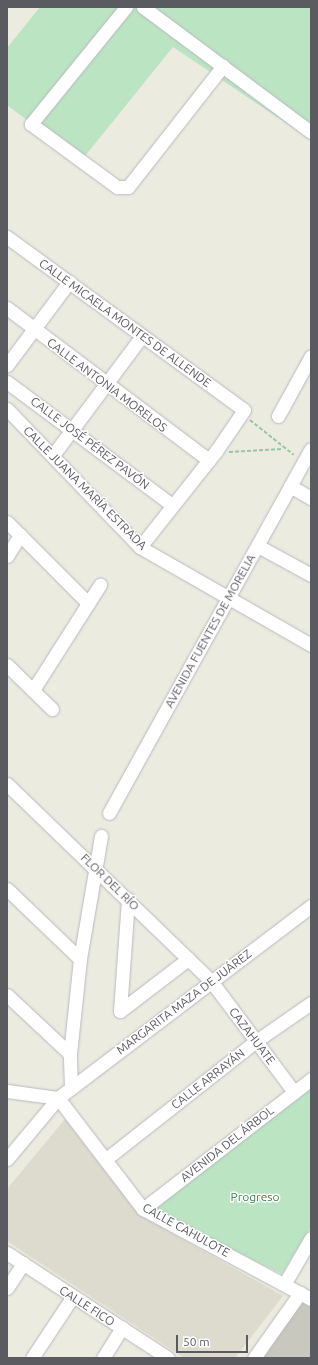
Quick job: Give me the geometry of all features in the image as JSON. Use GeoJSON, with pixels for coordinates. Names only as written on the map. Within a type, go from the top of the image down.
{"type":"FeatureCollection","features":[{"type":"Feature","properties":{"kind":"street"},"geometry":{"type":"LineString","coordinates":[[126,7],[31,124],[117,187],[128,187],[223,66]]}},
{"type":"Feature","properties":{"kind":"street"},"geometry":{"type":"LineString","coordinates":[[143,7],[311,132]]}},
{"type":"Feature","properties":{"kind":"street","name":"CALLE MICAELA MONTES DE ALLENDE"},"geometry":{"type":"LineString","coordinates":[[7,237],[243,412]]}},
{"type":"Feature","properties":{"kind":"street"},"geometry":{"type":"LineString","coordinates":[[7,365],[69,282]]}},
{"type":"Feature","properties":{"kind":"street","name":"CALLE ANTONIA MORELOS"},"geometry":{"type":"LineString","coordinates":[[7,308],[106,384],[212,456]]}},
{"type":"Feature","properties":{"kind":"street"},"geometry":{"type":"LineString","coordinates":[[53,455],[142,336]]}},
{"type":"Feature","properties":{"kind":"street"},"geometry":{"type":"LineString","coordinates":[[278,416],[311,356]]}},
{"type":"Feature","properties":{"kind":"street","name":"CALLE JOSÉ PÉREZ PAVÓN"},"geometry":{"type":"LineString","coordinates":[[7,382],[172,505]]}},
{"type":"Feature","properties":{"kind":"street"},"geometry":{"type":"LineString","coordinates":[[140,547],[212,456],[243,412]]}},
{"type":"Feature","properties":{"kind":"street","name":"CALLE JUANA MARÍA ESTRADA"},"geometry":{"type":"LineString","coordinates":[[10,416],[53,455],[140,547],[311,645]]}},
{"type":"Feature","properties":{"kind":"street","name":"AVENIDA FUENTES DE MORELIA"},"geometry":{"type":"LineString","coordinates":[[109,813],[308,454]]}},
{"type":"Feature","properties":{"kind":"street"},"geometry":{"type":"LineString","coordinates":[[290,486],[311,498]]}},
{"type":"Feature","properties":{"kind":"street"},"geometry":{"type":"LineString","coordinates":[[7,522],[88,603]]}},
{"type":"Feature","properties":{"kind":"street"},"geometry":{"type":"LineString","coordinates":[[7,556],[20,534]]}},
{"type":"Feature","properties":{"kind":"street"},"geometry":{"type":"LineString","coordinates":[[258,546],[311,575]]}},
{"type":"Feature","properties":{"kind":"street"},"geometry":{"type":"LineString","coordinates":[[33,690],[100,585]]}},
{"type":"Feature","properties":{"kind":"street"},"geometry":{"type":"LineString","coordinates":[[7,665],[52,709]]}},
{"type":"Feature","properties":{"kind":"street","name":"FLOR DEL RÍO"},"geometry":{"type":"LineString","coordinates":[[7,784],[95,867],[211,981]]}},
{"type":"Feature","properties":{"kind":"street"},"geometry":{"type":"LineString","coordinates":[[72,1088],[70,1054],[80,959],[101,836]]}},
{"type":"Feature","properties":{"kind":"street"},"geometry":{"type":"LineString","coordinates":[[7,889],[80,959]]}},
{"type":"Feature","properties":{"kind":"street"},"geometry":{"type":"LineString","coordinates":[[128,899],[120,1010],[188,959]]}},
{"type":"Feature","properties":{"kind":"street","name":"MARGARITA MAZA DE JUÁREZ"},"geometry":{"type":"LineString","coordinates":[[7,1159],[58,1098],[311,906]]}},
{"type":"Feature","properties":{"kind":"street","name":"CAZAHUATE"},"geometry":{"type":"LineString","coordinates":[[211,981],[294,1092]]}},
{"type":"Feature","properties":{"kind":"street"},"geometry":{"type":"LineString","coordinates":[[7,995],[70,1054]]}},
{"type":"Feature","properties":{"kind":"street","name":"CALLE ARRAYÁN"},"geometry":{"type":"LineString","coordinates":[[106,1159],[256,1041],[311,1003]]}},
{"type":"Feature","properties":{"kind":"street","name":"AVENIDA DEL ÁRBOL"},"geometry":{"type":"LineString","coordinates":[[143,1208],[311,1079]]}},
{"type":"Feature","properties":{"kind":"street"},"geometry":{"type":"LineString","coordinates":[[7,1090],[58,1098]]}},
{"type":"Feature","properties":{"kind":"street","name":"CALLE CAHULOTE"},"geometry":{"type":"LineString","coordinates":[[58,1098],[143,1208],[285,1283],[306,1296]]}},
{"type":"Feature","properties":{"kind":"street"},"geometry":{"type":"LineString","coordinates":[[285,1283],[311,1238]]}},
{"type":"Feature","properties":{"kind":"street","name":"CALLE FICO"},"geometry":{"type":"LineString","coordinates":[[7,1253],[168,1358]]}},
{"type":"Feature","properties":{"kind":"street"},"geometry":{"type":"LineString","coordinates":[[7,1288],[23,1263]]}},
{"type":"Feature","properties":{"kind":"street"},"geometry":{"type":"LineString","coordinates":[[32,1358],[73,1296]]}},
{"type":"Feature","properties":{"kind":"street"},"geometry":{"type":"LineString","coordinates":[[254,1358],[306,1296]]}},
{"type":"Feature","properties":{"kind":"street"},"geometry":{"type":"LineString","coordinates":[[103,1358],[122,1328]]}},
{"type":"Feature","properties":{"kind":"path"},"geometry":{"type":"LineString","coordinates":[[243,412],[283,449]]}},
{"type":"Feature","properties":{"kind":"path"},"geometry":{"type":"LineString","coordinates":[[212,456],[283,449],[308,454]]}},
{"type":"Feature","properties":{"kind":"shaded area"},"geometry":{"type":"Polygon","coordinates":[[[65,1119],[138,1214],[283,1296],[235,1358],[184,1358],[7,1241],[7,1189],[65,1119]]]}},
{"type":"Feature","properties":{"kind":"green space"},"geometry":{"type":"Polygon","coordinates":[[[40,7],[311,7],[311,140],[173,47],[81,161],[7,105],[7,48],[40,7]]]}},
{"type":"Feature","properties":{"kind":"green space","name":"Progreso"},"geometry":{"type":"Polygon","coordinates":[[[311,1084],[311,1227],[282,1274],[146,1207],[311,1084]]]}},
{"type":"Feature","properties":{"kind":"building"},"geometry":{"type":"Polygon","coordinates":[[[300,1297],[311,1299],[311,1358],[253,1358],[300,1297]]]}}]}
